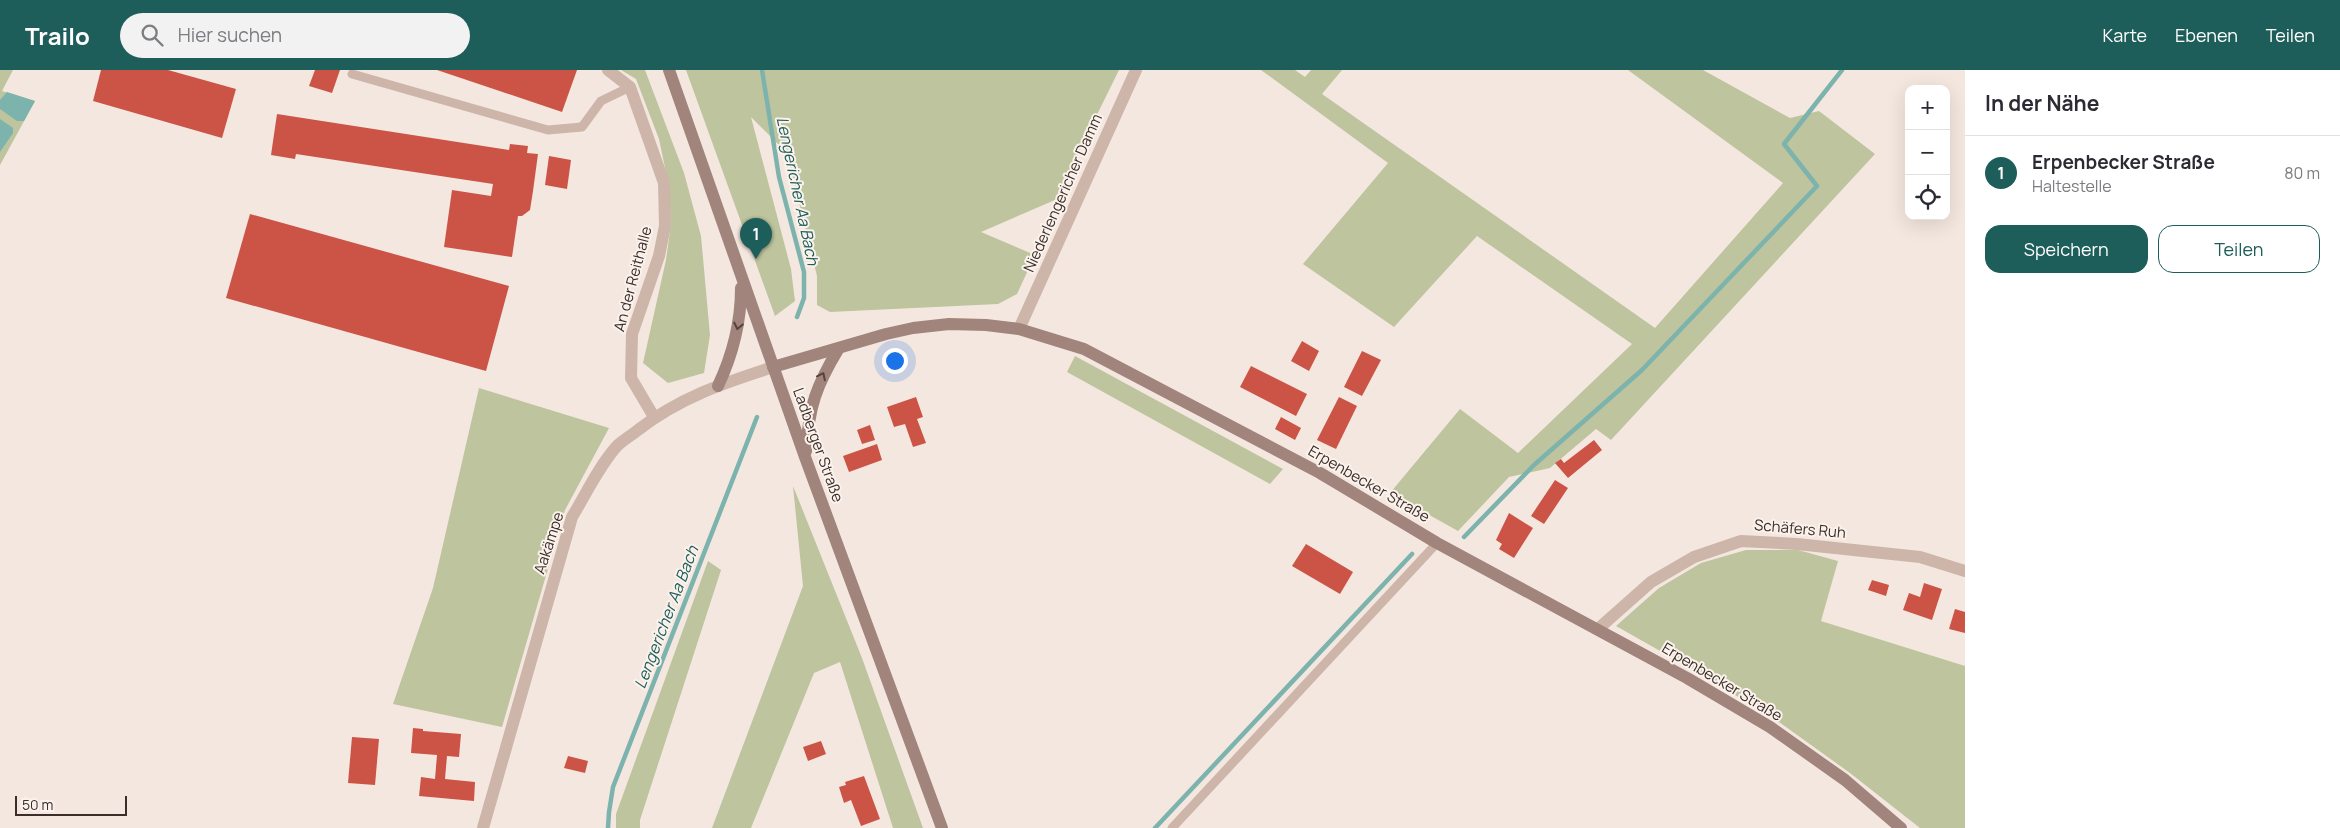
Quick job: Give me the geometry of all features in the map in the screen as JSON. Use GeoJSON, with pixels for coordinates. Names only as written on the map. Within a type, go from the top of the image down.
{"type":"FeatureCollection","features":[{"type":"Feature","properties":{"kind":"main road","name":"Ladberger Straße"},"geometry":{"type":"LineString","coordinates":[[669,70],[805,457],[942,828]]}},
{"type":"Feature","properties":{"kind":"main road"},"geometry":{"type":"LineString","coordinates":[[718,386],[735,340],[741,313],[741,278]]}},
{"type":"Feature","properties":{"kind":"main road","name":"Erpenbecker Straße"},"geometry":{"type":"LineString","coordinates":[[773,367],[914,328],[949,324],[986,325],[1019,329],[1084,349],[1116,364],[1320,474],[1438,542],[1687,678],[1770,727],[1844,780],[1901,828]]}},
{"type":"Feature","properties":{"kind":"main road"},"geometry":{"type":"LineString","coordinates":[[805,457],[812,404],[821,378],[839,348]]}},
{"type":"Feature","properties":{"kind":"street"},"geometry":{"type":"LineString","coordinates":[[608,70],[630,87]]}},
{"type":"Feature","properties":{"kind":"street","name":"Niederlengericher Damm"},"geometry":{"type":"LineString","coordinates":[[1019,329],[1136,70]]}},
{"type":"Feature","properties":{"kind":"street","name":"An der Reithalle"},"geometry":{"type":"LineString","coordinates":[[630,87],[664,183],[665,226],[659,256],[632,334],[632,378],[654,417]]}},
{"type":"Feature","properties":{"kind":"street","name":"Aakämpe"},"geometry":{"type":"LineString","coordinates":[[483,828],[572,518],[592,482],[618,446],[654,417],[676,403],[773,367]]}},
{"type":"Feature","properties":{"kind":"street","name":"Schäfers Ruh"},"geometry":{"type":"LineString","coordinates":[[1598,629],[1650,582],[1694,557],[1741,541],[1797,544],[1920,557],[1965,571]]}},
{"type":"Feature","properties":{"kind":"lane"},"geometry":{"type":"LineString","coordinates":[[352,74],[548,130],[582,126],[602,101],[630,87]]}},
{"type":"Feature","properties":{"kind":"lane"},"geometry":{"type":"LineString","coordinates":[[1172,828],[1438,542]]}},
{"type":"Feature","properties":{"kind":"green space"},"geometry":{"type":"Polygon","coordinates":[[[0,70],[13,70],[2,91],[35,101],[0,165],[0,70]]]}},
{"type":"Feature","properties":{"kind":"green space"},"geometry":{"type":"Polygon","coordinates":[[[621,70],[645,70],[684,173],[701,236],[710,335],[704,373],[668,383],[643,363],[666,260],[671,224],[668,182],[659,139],[636,79],[621,70]]]}},
{"type":"Feature","properties":{"kind":"green space"},"geometry":{"type":"Polygon","coordinates":[[[686,70],[1119,70],[1055,200],[981,232],[1035,255],[1017,294],[998,304],[830,312],[817,305],[817,276],[787,153],[751,117],[791,269],[795,301],[775,316],[686,70]]]}},
{"type":"Feature","properties":{"kind":"green space"},"geometry":{"type":"Polygon","coordinates":[[[1261,70],[1295,70],[1305,77],[1311,70],[1342,70],[1322,94],[1655,328],[1783,183],[1628,70],[1703,70],[1790,118],[1819,111],[1875,154],[1611,440],[1596,429],[1550,468],[1509,477],[1458,531],[1390,493],[1460,409],[1518,453],[1632,344],[1477,236],[1394,327],[1303,264],[1388,163],[1261,70]]]}},
{"type":"Feature","properties":{"kind":"green space"},"geometry":{"type":"Polygon","coordinates":[[[1075,356],[1283,469],[1270,484],[1067,372],[1075,356]]]}},
{"type":"Feature","properties":{"kind":"green space"},"geometry":{"type":"Polygon","coordinates":[[[479,388],[609,428],[565,510],[502,727],[393,704],[433,588],[479,388]]]}},
{"type":"Feature","properties":{"kind":"green space"},"geometry":{"type":"Polygon","coordinates":[[[793,486],[862,658],[923,828],[893,828],[840,662],[814,673],[751,828],[712,828],[803,586],[793,486]]]}},
{"type":"Feature","properties":{"kind":"green space"},"geometry":{"type":"Polygon","coordinates":[[[1746,550],[1798,550],[1838,561],[1821,621],[1965,666],[1965,828],[1920,828],[1850,773],[1775,719],[1616,626],[1659,588],[1701,563],[1746,550]]]}},
{"type":"Feature","properties":{"kind":"green space"},"geometry":{"type":"Polygon","coordinates":[[[708,561],[721,570],[640,820],[640,828],[616,828],[616,814],[708,561]]]}},
{"type":"Feature","properties":{"kind":"water"},"geometry":{"type":"Polygon","coordinates":[[[7,92],[35,101],[24,121],[17,121],[0,109],[0,100],[7,92]]]}},
{"type":"Feature","properties":{"kind":"water"},"geometry":{"type":"Polygon","coordinates":[[[0,119],[13,128],[13,133],[0,152],[0,119]]]}},
{"type":"Feature","properties":{"kind":"building"},"geometry":{"type":"Polygon","coordinates":[[[101,70],[168,70],[236,89],[222,138],[93,101],[101,70]]]}},
{"type":"Feature","properties":{"kind":"building"},"geometry":{"type":"Polygon","coordinates":[[[315,70],[340,70],[332,93],[309,86],[315,70]]]}},
{"type":"Feature","properties":{"kind":"building"},"geometry":{"type":"Polygon","coordinates":[[[437,70],[577,70],[562,112],[437,70]]]}},
{"type":"Feature","properties":{"kind":"building"},"geometry":{"type":"Polygon","coordinates":[[[277,114],[509,150],[510,144],[528,146],[527,153],[538,154],[533,191],[530,210],[522,216],[518,216],[512,257],[444,247],[452,190],[491,196],[493,184],[296,154],[295,159],[271,155],[277,114]]]}},
{"type":"Feature","properties":{"kind":"building"},"geometry":{"type":"Polygon","coordinates":[[[549,156],[571,160],[567,189],[545,185],[549,156]]]}},
{"type":"Feature","properties":{"kind":"building"},"geometry":{"type":"Polygon","coordinates":[[[250,214],[509,286],[486,371],[226,298],[250,214]]]}},
{"type":"Feature","properties":{"kind":"building"},"geometry":{"type":"Polygon","coordinates":[[[1302,341],[1319,351],[1309,371],[1291,361],[1302,341]]]}},
{"type":"Feature","properties":{"kind":"building"},"geometry":{"type":"Polygon","coordinates":[[[1362,351],[1381,360],[1362,396],[1344,387],[1362,351]]]}},
{"type":"Feature","properties":{"kind":"building"},"geometry":{"type":"Polygon","coordinates":[[[1251,366],[1307,394],[1296,416],[1240,387],[1251,366]]]}},
{"type":"Feature","properties":{"kind":"building"},"geometry":{"type":"Polygon","coordinates":[[[916,397],[923,417],[917,419],[926,443],[913,447],[905,424],[894,427],[887,407],[916,397]]]}},
{"type":"Feature","properties":{"kind":"building"},"geometry":{"type":"Polygon","coordinates":[[[1339,397],[1357,406],[1336,449],[1317,440],[1339,397]]]}},
{"type":"Feature","properties":{"kind":"building"},"geometry":{"type":"Polygon","coordinates":[[[1281,417],[1301,428],[1295,440],[1275,429],[1281,417]]]}},
{"type":"Feature","properties":{"kind":"building"},"geometry":{"type":"Polygon","coordinates":[[[870,425],[875,440],[862,444],[857,430],[870,425]]]}},
{"type":"Feature","properties":{"kind":"building"},"geometry":{"type":"Polygon","coordinates":[[[1594,440],[1602,450],[1568,478],[1555,463],[1561,459],[1564,463],[1594,440]]]}},
{"type":"Feature","properties":{"kind":"building"},"geometry":{"type":"Polygon","coordinates":[[[877,444],[882,460],[849,472],[843,456],[877,444]]]}},
{"type":"Feature","properties":{"kind":"building"},"geometry":{"type":"Polygon","coordinates":[[[1555,480],[1568,488],[1544,524],[1531,516],[1555,480]]]}},
{"type":"Feature","properties":{"kind":"building"},"geometry":{"type":"Polygon","coordinates":[[[1509,513],[1533,528],[1514,558],[1499,549],[1502,544],[1496,540],[1509,513]]]}},
{"type":"Feature","properties":{"kind":"building"},"geometry":{"type":"Polygon","coordinates":[[[1306,544],[1353,572],[1340,594],[1292,566],[1306,544]]]}},
{"type":"Feature","properties":{"kind":"building"},"geometry":{"type":"Polygon","coordinates":[[[1872,580],[1889,585],[1886,596],[1868,590],[1872,580]]]}},
{"type":"Feature","properties":{"kind":"building"},"geometry":{"type":"Polygon","coordinates":[[[1924,583],[1942,589],[1932,620],[1903,610],[1909,593],[1920,597],[1924,583]]]}},
{"type":"Feature","properties":{"kind":"building"},"geometry":{"type":"Polygon","coordinates":[[[1955,609],[1965,612],[1965,633],[1949,629],[1955,609]]]}},
{"type":"Feature","properties":{"kind":"building"},"geometry":{"type":"Polygon","coordinates":[[[413,728],[423,729],[423,731],[461,734],[459,757],[447,756],[445,779],[475,782],[474,801],[419,796],[421,777],[435,779],[437,755],[411,753],[413,728]]]}},
{"type":"Feature","properties":{"kind":"building"},"geometry":{"type":"Polygon","coordinates":[[[352,737],[379,739],[375,785],[348,783],[352,737]]]}},
{"type":"Feature","properties":{"kind":"building"},"geometry":{"type":"Polygon","coordinates":[[[821,741],[826,754],[808,761],[803,747],[821,741]]]}},
{"type":"Feature","properties":{"kind":"building"},"geometry":{"type":"Polygon","coordinates":[[[568,756],[588,761],[585,773],[564,768],[568,756]]]}},
{"type":"Feature","properties":{"kind":"building"},"geometry":{"type":"Polygon","coordinates":[[[864,776],[880,819],[861,826],[851,800],[844,803],[839,787],[846,785],[845,782],[864,776]]]}},
{"type":"Feature","properties":{"kind":"waterway","name":"Lengericher Aa Bach"},"geometry":{"type":"LineString","coordinates":[[762,70],[779,177],[804,272],[804,298],[797,317]]}},
{"type":"Feature","properties":{"kind":"waterway"},"geometry":{"type":"LineString","coordinates":[[1464,537],[1534,465],[1642,370],[1817,186],[1784,144],[1842,70]]}},
{"type":"Feature","properties":{"kind":"waterway","name":"Lengericher Aa Bach"},"geometry":{"type":"LineString","coordinates":[[608,828],[613,787],[757,417]]}},
{"type":"Feature","properties":{"kind":"waterway"},"geometry":{"type":"LineString","coordinates":[[1155,828],[1412,554]]}},
{"type":"Feature","properties":{"kind":"place","name":"Erpenbecker Straße"},"geometry":{"type":"Point","coordinates":[756,259]}}]}
